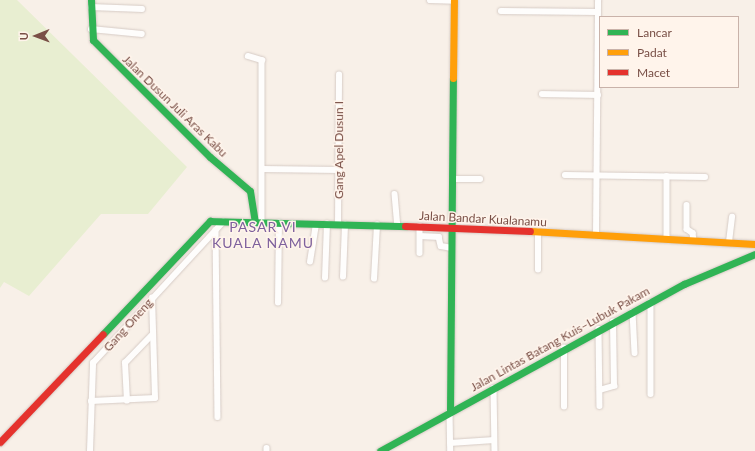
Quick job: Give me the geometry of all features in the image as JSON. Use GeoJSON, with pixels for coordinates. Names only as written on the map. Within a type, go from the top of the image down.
{"type":"FeatureCollection","features":[{"type":"Feature","properties":{"kind":"main road"},"geometry":{"type":"LineString","coordinates":[[450,412],[454,0]]}},
{"type":"Feature","properties":{"kind":"main road","name":"Jalan Dusun Juli Aras Kabu"},"geometry":{"type":"LineString","coordinates":[[91,4],[91,29],[93,40],[115,63],[250,191],[258,205],[258,222]]}},
{"type":"Feature","properties":{"kind":"main road","name":"Jalan Bandar Kualanamu"},"geometry":{"type":"LineString","coordinates":[[0,442],[210,221],[452,227],[755,244]]}},
{"type":"Feature","properties":{"kind":"main road","name":"Jalan Lintas Batang Kuis–Lubuk Pakam"},"geometry":{"type":"LineString","coordinates":[[380,451],[613,321],[708,272],[755,254]]}},
{"type":"Feature","properties":{"kind":"street"},"geometry":{"type":"LineString","coordinates":[[430,0],[454,0]]}},
{"type":"Feature","properties":{"kind":"street"},"geometry":{"type":"LineString","coordinates":[[596,235],[598,0]]}},
{"type":"Feature","properties":{"kind":"street"},"geometry":{"type":"LineString","coordinates":[[91,4],[142,9]]}},
{"type":"Feature","properties":{"kind":"street"},"geometry":{"type":"LineString","coordinates":[[501,11],[598,12]]}},
{"type":"Feature","properties":{"kind":"street"},"geometry":{"type":"LineString","coordinates":[[91,29],[142,34]]}},
{"type":"Feature","properties":{"kind":"street"},"geometry":{"type":"LineString","coordinates":[[248,56],[262,60],[262,169],[258,205]]}},
{"type":"Feature","properties":{"kind":"street","name":"Gang Apel Dusun I"},"geometry":{"type":"LineString","coordinates":[[339,75],[339,170],[343,277]]}},
{"type":"Feature","properties":{"kind":"street"},"geometry":{"type":"LineString","coordinates":[[542,94],[598,95]]}},
{"type":"Feature","properties":{"kind":"street"},"geometry":{"type":"LineString","coordinates":[[262,169],[339,170]]}},
{"type":"Feature","properties":{"kind":"street"},"geometry":{"type":"LineString","coordinates":[[565,175],[596,174],[705,178]]}},
{"type":"Feature","properties":{"kind":"street"},"geometry":{"type":"LineString","coordinates":[[667,176],[667,239]]}},
{"type":"Feature","properties":{"kind":"street"},"geometry":{"type":"LineString","coordinates":[[452,179],[480,179]]}},
{"type":"Feature","properties":{"kind":"street"},"geometry":{"type":"LineString","coordinates":[[395,194],[398,226]]}},
{"type":"Feature","properties":{"kind":"street"},"geometry":{"type":"LineString","coordinates":[[687,205],[687,229],[693,233],[694,241]]}},
{"type":"Feature","properties":{"kind":"street"},"geometry":{"type":"LineString","coordinates":[[729,242],[732,217]]}},
{"type":"Feature","properties":{"kind":"street","name":"Gang Oneng"},"geometry":{"type":"LineString","coordinates":[[90,451],[91,401],[94,363],[223,222]]}},
{"type":"Feature","properties":{"kind":"street"},"geometry":{"type":"LineString","coordinates":[[278,303],[279,223]]}},
{"type":"Feature","properties":{"kind":"street"},"geometry":{"type":"LineString","coordinates":[[310,262],[316,224]]}},
{"type":"Feature","properties":{"kind":"street"},"geometry":{"type":"LineString","coordinates":[[325,278],[327,224]]}},
{"type":"Feature","properties":{"kind":"street"},"geometry":{"type":"LineString","coordinates":[[374,279],[377,226]]}},
{"type":"Feature","properties":{"kind":"street"},"geometry":{"type":"LineString","coordinates":[[420,226],[420,253]]}},
{"type":"Feature","properties":{"kind":"street"},"geometry":{"type":"LineString","coordinates":[[431,227],[432,236]]}},
{"type":"Feature","properties":{"kind":"street"},"geometry":{"type":"LineString","coordinates":[[216,230],[218,417]]}},
{"type":"Feature","properties":{"kind":"street"},"geometry":{"type":"LineString","coordinates":[[538,232],[538,270]]}},
{"type":"Feature","properties":{"kind":"street"},"geometry":{"type":"LineString","coordinates":[[420,236],[440,238],[441,246],[452,248]]}},
{"type":"Feature","properties":{"kind":"street"},"geometry":{"type":"LineString","coordinates":[[91,401],[127,401],[155,398],[152,298]]}},
{"type":"Feature","properties":{"kind":"street"},"geometry":{"type":"LineString","coordinates":[[651,302],[651,394]]}},
{"type":"Feature","properties":{"kind":"street"},"geometry":{"type":"LineString","coordinates":[[633,312],[634,353]]}},
{"type":"Feature","properties":{"kind":"street"},"geometry":{"type":"LineString","coordinates":[[600,390],[614,386],[613,321]]}},
{"type":"Feature","properties":{"kind":"street"},"geometry":{"type":"LineString","coordinates":[[599,329],[600,406]]}},
{"type":"Feature","properties":{"kind":"street"},"geometry":{"type":"LineString","coordinates":[[127,401],[125,364],[153,334]]}},
{"type":"Feature","properties":{"kind":"street"},"geometry":{"type":"LineString","coordinates":[[564,348],[564,407]]}},
{"type":"Feature","properties":{"kind":"street"},"geometry":{"type":"LineString","coordinates":[[494,388],[495,451]]}},
{"type":"Feature","properties":{"kind":"street"},"geometry":{"type":"LineString","coordinates":[[450,412],[450,451]]}},
{"type":"Feature","properties":{"kind":"street"},"geometry":{"type":"LineString","coordinates":[[450,443],[494,440]]}},
{"type":"Feature","properties":{"kind":"green space"},"geometry":{"type":"Polygon","coordinates":[[[0,0],[17,0],[187,167],[148,214],[101,214],[29,296],[4,282],[0,288],[0,0]]]}},
{"type":"Feature","properties":{"kind":"traffic: fast"},"geometry":{"type":"LineString","coordinates":[[91,0],[93,40],[210,157],[250,191],[255,222]]}},
{"type":"Feature","properties":{"kind":"traffic: fast"},"geometry":{"type":"LineString","coordinates":[[450,412],[453,78]]}},
{"type":"Feature","properties":{"kind":"traffic: fast"},"geometry":{"type":"LineString","coordinates":[[103,334],[210,221],[405,226]]}},
{"type":"Feature","properties":{"kind":"traffic: fast"},"geometry":{"type":"LineString","coordinates":[[380,451],[684,284],[755,254]]}},
{"type":"Feature","properties":{"kind":"traffic: slow"},"geometry":{"type":"LineString","coordinates":[[453,78],[454,0]]}},
{"type":"Feature","properties":{"kind":"traffic: slow"},"geometry":{"type":"LineString","coordinates":[[530,231],[755,244]]}},
{"type":"Feature","properties":{"kind":"traffic: jam"},"geometry":{"type":"LineString","coordinates":[[405,226],[530,231]]}},
{"type":"Feature","properties":{"kind":"traffic: jam"},"geometry":{"type":"LineString","coordinates":[[0,442],[103,334]]}},
{"type":"Feature","properties":{"kind":"district","name":"PASAR VI KUALA NAMU"},"geometry":{"type":"Point","coordinates":[263,236]}}]}
